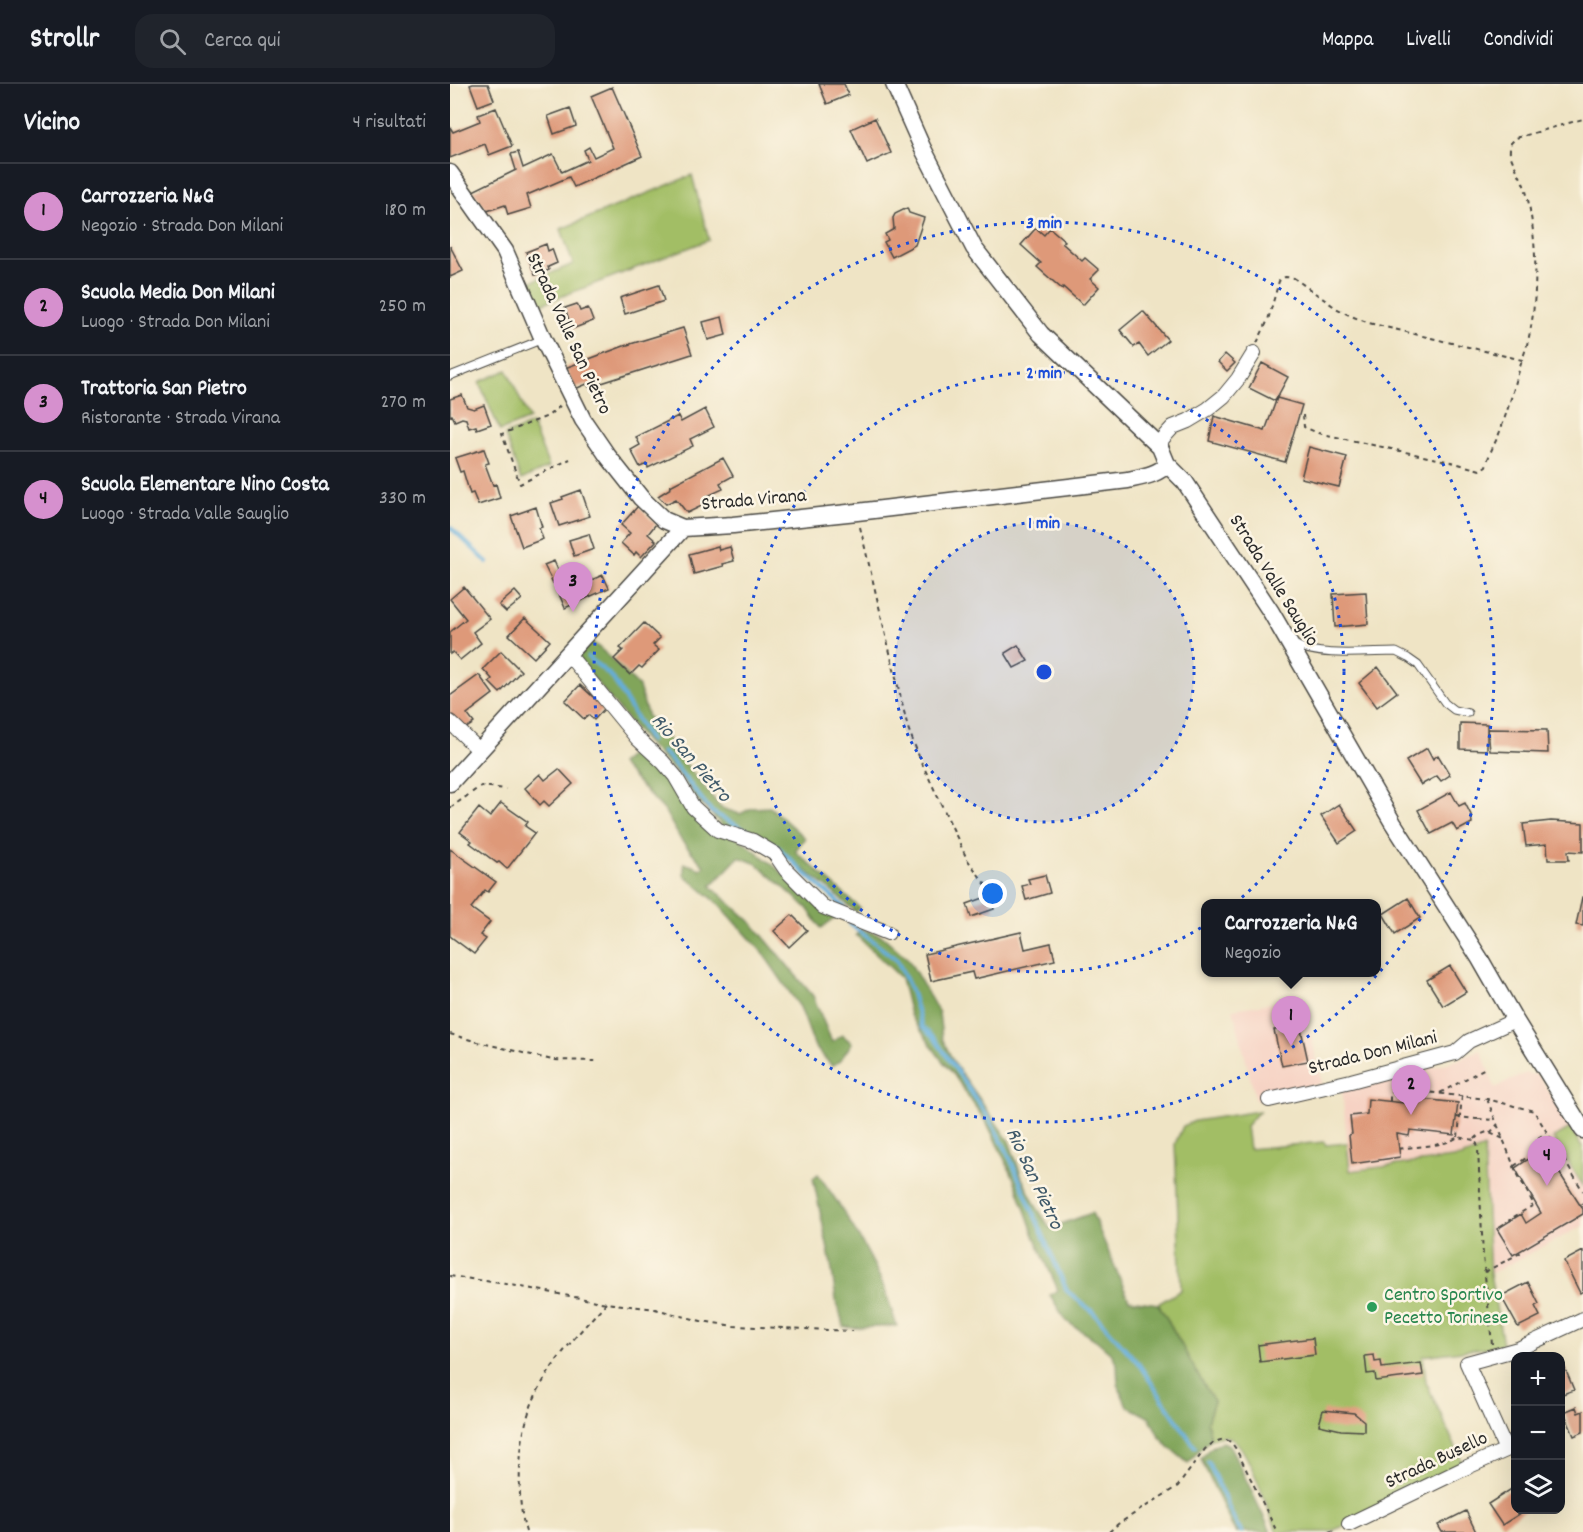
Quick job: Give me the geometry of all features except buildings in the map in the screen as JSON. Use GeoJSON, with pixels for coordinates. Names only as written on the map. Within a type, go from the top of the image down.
{"type":"FeatureCollection","features":[{"type":"Feature","properties":{"kind":"street","name":"Strada Valle Sauglio"},"geometry":{"type":"LineString","coordinates":[[894,84],[922,147],[974,248],[1041,334],[1160,447],[1167,464],[1185,482],[1271,612],[1393,823],[1480,959],[1583,1130]]}},
{"type":"Feature","properties":{"kind":"street","name":"Strada Valle San Pietro"},"geometry":{"type":"LineString","coordinates":[[450,173],[505,251],[543,339],[583,420],[641,498],[664,520],[683,528]]}},
{"type":"Feature","properties":{"kind":"street"},"geometry":{"type":"LineString","coordinates":[[1160,447],[1162,439],[1173,428],[1208,409],[1224,396],[1254,353]]}},
{"type":"Feature","properties":{"kind":"street","name":"Strada Virana"},"geometry":{"type":"LineString","coordinates":[[450,783],[683,528],[857,512],[1128,480],[1148,475],[1164,468],[1167,464]]}},
{"type":"Feature","properties":{"kind":"street"},"geometry":{"type":"LineString","coordinates":[[568,654],[637,738],[663,762],[693,807],[718,830],[753,841],[775,854],[786,870],[823,907],[888,933]]}},
{"type":"Feature","properties":{"kind":"street"},"geometry":{"type":"LineString","coordinates":[[450,722],[478,750]]}},
{"type":"Feature","properties":{"kind":"street","name":"Strada Don Milani"},"geometry":{"type":"LineString","coordinates":[[1269,1100],[1455,1053],[1469,1041],[1515,1020]]}},
{"type":"Feature","properties":{"kind":"street","name":"Strada Busello"},"geometry":{"type":"LineString","coordinates":[[1349,1524],[1506,1450],[1467,1363],[1518,1349],[1583,1319]]}},
{"type":"Feature","properties":{"kind":"lane"},"geometry":{"type":"LineString","coordinates":[[450,376],[543,339]]}},
{"type":"Feature","properties":{"kind":"lane"},"geometry":{"type":"LineString","coordinates":[[1287,639],[1302,648],[1317,652],[1396,652],[1418,665],[1445,703],[1454,710],[1468,713]]}},
{"type":"Feature","properties":{"kind":"path"},"geometry":{"type":"LineString","coordinates":[[1303,415],[1304,427],[1318,434],[1480,470],[1486,466],[1508,409],[1529,341],[1533,317],[1532,223],[1527,192],[1510,155],[1511,143],[1516,138],[1583,119]]}},
{"type":"Feature","properties":{"kind":"path"},"geometry":{"type":"LineString","coordinates":[[1254,353],[1268,320],[1279,281],[1285,277],[1294,278],[1336,308],[1369,323],[1522,360]]}},
{"type":"Feature","properties":{"kind":"path"},"geometry":{"type":"LineString","coordinates":[[563,404],[548,416],[502,434],[520,484],[570,459]]}},
{"type":"Feature","properties":{"kind":"path"},"geometry":{"type":"LineString","coordinates":[[857,512],[908,728],[967,859],[994,896]]}},
{"type":"Feature","properties":{"kind":"path"},"geometry":{"type":"LineString","coordinates":[[450,808],[481,786],[506,789]]}},
{"type":"Feature","properties":{"kind":"path"},"geometry":{"type":"LineString","coordinates":[[450,1034],[552,1060],[596,1060]]}},
{"type":"Feature","properties":{"kind":"path"},"geometry":{"type":"LineString","coordinates":[[1440,1093],[1487,1066]]}},
{"type":"Feature","properties":{"kind":"path"},"geometry":{"type":"LineString","coordinates":[[1390,1101],[1390,1093],[1396,1088],[1403,1087],[1408,1090],[1487,1099],[1534,1111],[1583,1191]]}},
{"type":"Feature","properties":{"kind":"path"},"geometry":{"type":"LineString","coordinates":[[1407,1103],[1408,1090]]}},
{"type":"Feature","properties":{"kind":"path"},"geometry":{"type":"LineString","coordinates":[[1458,1137],[1462,1096]]}},
{"type":"Feature","properties":{"kind":"path"},"geometry":{"type":"LineString","coordinates":[[1487,1099],[1514,1166],[1534,1205],[1510,1219],[1511,1221]]}},
{"type":"Feature","properties":{"kind":"path"},"geometry":{"type":"LineString","coordinates":[[1456,1117],[1497,1122]]}},
{"type":"Feature","properties":{"kind":"path"},"geometry":{"type":"LineString","coordinates":[[1490,1133],[1497,1122]]}},
{"type":"Feature","properties":{"kind":"path"},"geometry":{"type":"LineString","coordinates":[[1474,1140],[1486,1132],[1504,1139]]}},
{"type":"Feature","properties":{"kind":"path"},"geometry":{"type":"LineString","coordinates":[[1514,1166],[1543,1147],[1538,1138],[1547,1132]]}},
{"type":"Feature","properties":{"kind":"path"},"geometry":{"type":"LineString","coordinates":[[1399,1149],[1452,1141],[1458,1137],[1474,1140],[1477,1144],[1484,1273],[1494,1356]]}},
{"type":"Feature","properties":{"kind":"path"},"geometry":{"type":"LineString","coordinates":[[1553,1164],[1563,1158]]}},
{"type":"Feature","properties":{"kind":"path"},"geometry":{"type":"LineString","coordinates":[[1484,1273],[1522,1252]]}},
{"type":"Feature","properties":{"kind":"path"},"geometry":{"type":"LineString","coordinates":[[450,1276],[606,1303],[655,1309],[701,1321],[734,1326],[853,1331]]}},
{"type":"Feature","properties":{"kind":"path"},"geometry":{"type":"LineString","coordinates":[[526,1532],[521,1514],[519,1490],[522,1438],[529,1412],[544,1381],[564,1352],[606,1303]]}},
{"type":"Feature","properties":{"kind":"path"},"geometry":{"type":"LineString","coordinates":[[1109,1532],[1178,1486],[1205,1449],[1214,1442],[1224,1439],[1231,1442],[1236,1449],[1277,1532]]}},
{"type":"Feature","properties":{"kind":"shaded area"},"geometry":{"type":"Polygon","coordinates":[[[1303,998],[1322,1083],[1256,1101],[1233,1009],[1303,998]]]}},
{"type":"Feature","properties":{"kind":"shaded area"},"geometry":{"type":"Polygon","coordinates":[[[1481,1050],[1495,1088],[1526,1073],[1532,1075],[1537,1073],[1583,1146],[1583,1226],[1490,1274],[1484,1148],[1461,1157],[1350,1171],[1342,1090],[1452,1062],[1481,1050]]]}},
{"type":"Feature","properties":{"kind":"green space"},"geometry":{"type":"Polygon","coordinates":[[[692,175],[709,240],[539,305],[530,282],[573,264],[561,229],[692,175]]]}},
{"type":"Feature","properties":{"kind":"green space"},"geometry":{"type":"Polygon","coordinates":[[[507,370],[529,419],[500,431],[479,382],[507,370]]]}},
{"type":"Feature","properties":{"kind":"green space"},"geometry":{"type":"Polygon","coordinates":[[[532,424],[549,467],[521,480],[505,435],[532,424]]]}},
{"type":"Feature","properties":{"kind":"green space"},"geometry":{"type":"Polygon","coordinates":[[[591,641],[639,687],[648,717],[666,735],[673,748],[721,808],[740,814],[752,808],[770,807],[805,838],[795,851],[860,908],[856,912],[792,861],[753,837],[725,828],[699,802],[678,774],[646,742],[581,663],[578,654],[591,641]]]}},
{"type":"Feature","properties":{"kind":"green space"},"geometry":{"type":"Polygon","coordinates":[[[639,748],[660,763],[689,807],[747,844],[835,918],[821,928],[807,908],[757,864],[739,857],[711,886],[753,924],[813,996],[832,1042],[842,1035],[852,1043],[840,1061],[832,1066],[815,1047],[800,1007],[762,952],[720,905],[684,875],[684,863],[701,869],[704,866],[681,840],[664,810],[620,764],[639,748]]]}},
{"type":"Feature","properties":{"kind":"green space"},"geometry":{"type":"Polygon","coordinates":[[[861,929],[882,936],[908,959],[939,1013],[942,1038],[953,1061],[1009,1141],[1022,1178],[1050,1228],[1092,1213],[1129,1300],[1158,1304],[1214,1401],[1207,1422],[1211,1439],[1188,1463],[1159,1436],[1150,1418],[1127,1406],[1118,1385],[1117,1363],[1111,1353],[1096,1340],[1066,1321],[1050,1295],[1058,1290],[1035,1238],[1014,1179],[988,1125],[910,1015],[901,978],[856,935],[861,929]]]}},
{"type":"Feature","properties":{"kind":"green space","name":"Centro Sportivo Pecetto Torinese"},"geometry":{"type":"Polygon","coordinates":[[[1259,1111],[1246,1126],[1249,1149],[1324,1142],[1326,1145],[1347,1143],[1350,1171],[1461,1157],[1484,1148],[1490,1274],[1503,1344],[1423,1356],[1426,1382],[1465,1468],[1329,1532],[1277,1532],[1252,1468],[1239,1446],[1228,1437],[1211,1439],[1207,1422],[1214,1401],[1158,1304],[1181,1290],[1175,1144],[1183,1126],[1195,1121],[1259,1111]]]}},
{"type":"Feature","properties":{"kind":"green space"},"geometry":{"type":"Polygon","coordinates":[[[1570,1128],[1583,1148],[1583,1186],[1553,1138],[1570,1128]]]}},
{"type":"Feature","properties":{"kind":"green space"},"geometry":{"type":"Polygon","coordinates":[[[818,1174],[866,1251],[882,1284],[897,1326],[844,1327],[836,1300],[813,1178],[818,1174]]]}},
{"type":"Feature","properties":{"kind":"green space"},"geometry":{"type":"Polygon","coordinates":[[[1223,1442],[1229,1445],[1233,1452],[1271,1532],[1236,1532],[1232,1526],[1201,1459],[1210,1448],[1223,1442]]]}},
{"type":"Feature","properties":{"kind":"waterway","name":"Rio San Pietro"},"geometry":{"type":"LineString","coordinates":[[450,527],[487,562]]}},
{"type":"Feature","properties":{"kind":"waterway","name":"Rio San Pietro"},"geometry":{"type":"LineString","coordinates":[[588,657],[612,677],[650,741]]}},
{"type":"Feature","properties":{"kind":"waterway","name":"Rio San Pietro"},"geometry":{"type":"LineString","coordinates":[[662,752],[712,812],[753,834]]}},
{"type":"Feature","properties":{"kind":"waterway","name":"Rio San Pietro"},"geometry":{"type":"LineString","coordinates":[[762,839],[777,846],[844,907]]}},
{"type":"Feature","properties":{"kind":"waterway","name":"Rio San Pietro"},"geometry":{"type":"LineString","coordinates":[[850,924],[897,960],[911,990],[922,1027],[935,1039],[990,1120],[1007,1151],[1067,1291],[1092,1311],[1138,1363],[1195,1447]]}},
{"type":"Feature","properties":{"kind":"waterway","name":"Rio San Pietro"},"geometry":{"type":"LineString","coordinates":[[1208,1462],[1237,1526],[1242,1532]]}},
{"type":"Feature","properties":{"kind":"place","name":"Trattoria San Pietro"},"geometry":{"type":"Point","coordinates":[573,612]}},
{"type":"Feature","properties":{"kind":"place","name":"Carrozzeria N&G"},"geometry":{"type":"Point","coordinates":[1291,1046]}},
{"type":"Feature","properties":{"kind":"place","name":"Scuola Media Don Milani"},"geometry":{"type":"Point","coordinates":[1411,1115]}},
{"type":"Feature","properties":{"kind":"place","name":"Scuola Elementare Nino Costa"},"geometry":{"type":"Point","coordinates":[1547,1186]}},
{"type":"Feature","properties":{"kind":"place","name":"Centro Sportivo Pecetto Torinese"},"geometry":{"type":"Point","coordinates":[1372,1307]}}]}
